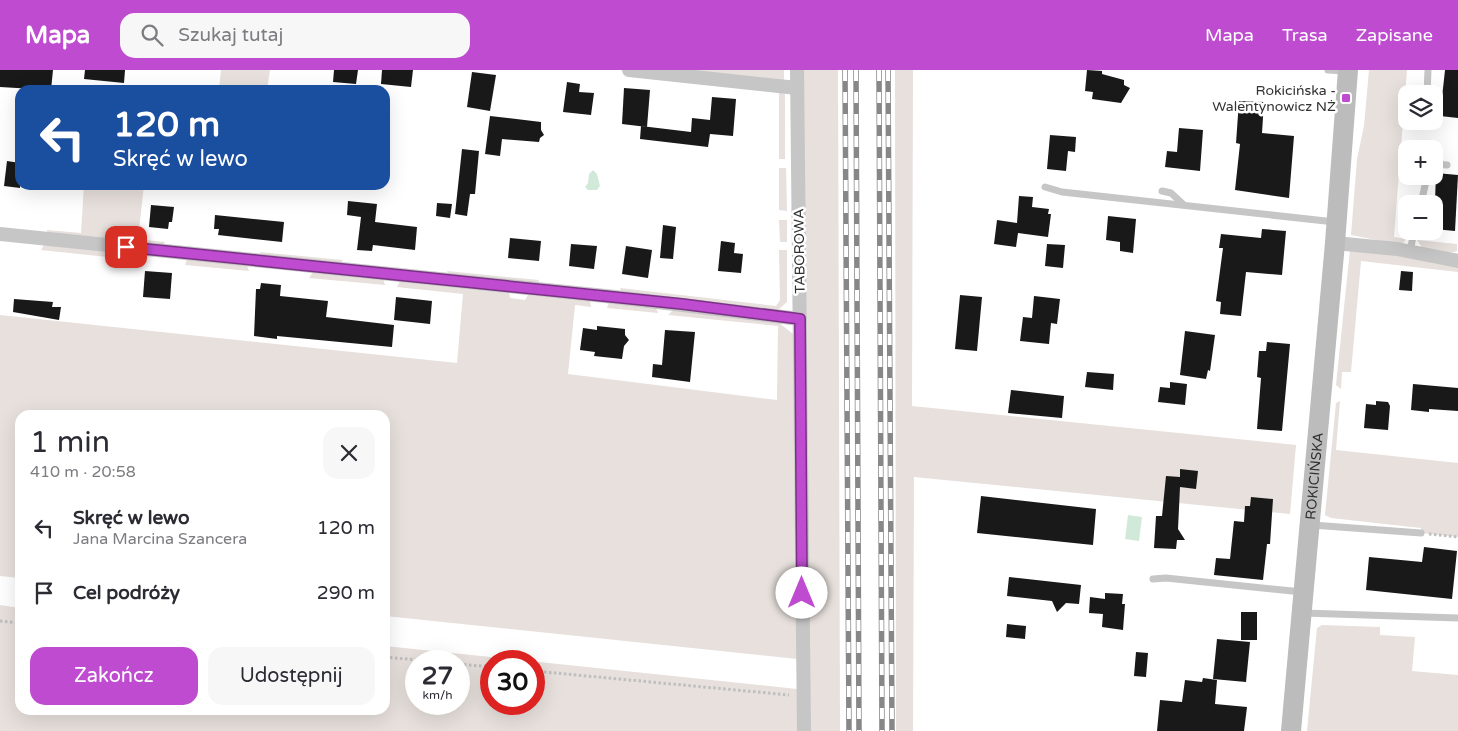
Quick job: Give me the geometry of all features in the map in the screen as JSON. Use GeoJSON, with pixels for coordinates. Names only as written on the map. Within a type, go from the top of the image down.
{"type":"FeatureCollection","features":[{"type":"Feature","properties":{"kind":"main road","name":"ROKICIŃSKA"},"geometry":{"type":"LineString","coordinates":[[1291,731],[1335,242],[1341,71]]}},
{"type":"Feature","properties":{"kind":"street"},"geometry":{"type":"LineString","coordinates":[[629,70],[797,88]]}},
{"type":"Feature","properties":{"kind":"street","name":"TABOROWA"},"geometry":{"type":"LineString","coordinates":[[797,70],[804,731]]}},
{"type":"Feature","properties":{"kind":"street"},"geometry":{"type":"LineString","coordinates":[[0,234],[625,298],[800,319]]}},
{"type":"Feature","properties":{"kind":"street"},"geometry":{"type":"LineString","coordinates":[[1335,242],[1410,252],[1458,261]]}},
{"type":"Feature","properties":{"kind":"lane"},"geometry":{"type":"LineString","coordinates":[[1427,85],[1428,70]]}},
{"type":"Feature","properties":{"kind":"lane"},"geometry":{"type":"LineString","coordinates":[[1443,165],[1447,165]]}},
{"type":"Feature","properties":{"kind":"lane"},"geometry":{"type":"LineString","coordinates":[[1045,187],[1062,192],[1336,222]]}},
{"type":"Feature","properties":{"kind":"lane"},"geometry":{"type":"LineString","coordinates":[[1162,191],[1170,193],[1184,205]]}},
{"type":"Feature","properties":{"kind":"lane"},"geometry":{"type":"LineString","coordinates":[[1410,252],[1412,240]]}},
{"type":"Feature","properties":{"kind":"lane"},"geometry":{"type":"LineString","coordinates":[[1310,524],[1421,533]]}},
{"type":"Feature","properties":{"kind":"lane"},"geometry":{"type":"LineString","coordinates":[[1153,579],[1166,578],[1304,592]]}},
{"type":"Feature","properties":{"kind":"lane"},"geometry":{"type":"LineString","coordinates":[[1302,613],[1458,618]]}},
{"type":"Feature","properties":{"kind":"path"},"geometry":{"type":"LineString","coordinates":[[1421,533],[1458,537]]}},
{"type":"Feature","properties":{"kind":"path"},"geometry":{"type":"LineString","coordinates":[[0,621],[15,622]]}},
{"type":"Feature","properties":{"kind":"path"},"geometry":{"type":"LineString","coordinates":[[390,657],[405,659]]}},
{"type":"Feature","properties":{"kind":"path"},"geometry":{"type":"LineString","coordinates":[[545,672],[803,696]]}},
{"type":"Feature","properties":{"kind":"shaded area"},"geometry":{"type":"Polygon","coordinates":[[[221,70],[270,70],[268,85],[220,85],[221,70]]]}},
{"type":"Feature","properties":{"kind":"shaded area"},"geometry":{"type":"Polygon","coordinates":[[[685,70],[784,70],[784,80],[783,80],[685,70]]]}},
{"type":"Feature","properties":{"kind":"shaded area"},"geometry":{"type":"Polygon","coordinates":[[[802,70],[838,70],[840,731],[809,731],[802,70]]]}},
{"type":"Feature","properties":{"kind":"shaded area"},"geometry":{"type":"Polygon","coordinates":[[[895,70],[913,70],[912,406],[1296,445],[1290,514],[914,477],[913,731],[896,731],[895,70]]]}},
{"type":"Feature","properties":{"kind":"shaded area"},"geometry":{"type":"Polygon","coordinates":[[[1369,70],[1407,70],[1406,85],[1398,85],[1398,130],[1402,130],[1402,140],[1398,140],[1398,185],[1394,237],[1398,238],[1398,240],[1405,240],[1402,245],[1351,235],[1357,159],[1364,126],[1369,70]]]}},
{"type":"Feature","properties":{"kind":"shaded area"},"geometry":{"type":"Polygon","coordinates":[[[779,92],[785,94],[785,159],[779,159],[779,92]]]}},
{"type":"Feature","properties":{"kind":"shaded area"},"geometry":{"type":"Polygon","coordinates":[[[779,168],[786,168],[787,211],[779,210],[779,168]]]}},
{"type":"Feature","properties":{"kind":"shaded area"},"geometry":{"type":"Polygon","coordinates":[[[593,170],[597,174],[600,186],[597,190],[588,190],[585,187],[588,183],[589,174],[593,170]]]}},
{"type":"Feature","properties":{"kind":"shaded area"},"geometry":{"type":"Polygon","coordinates":[[[84,190],[143,190],[138,239],[165,242],[163,246],[48,234],[47,230],[81,233],[84,190]]]}},
{"type":"Feature","properties":{"kind":"shaded area"},"geometry":{"type":"Polygon","coordinates":[[[779,220],[787,220],[787,242],[780,242],[779,220]]]}},
{"type":"Feature","properties":{"kind":"shaded area"},"geometry":{"type":"Polygon","coordinates":[[[1417,240],[1457,244],[1457,251],[1450,253],[1423,249],[1417,240]]]}},
{"type":"Feature","properties":{"kind":"shaded area"},"geometry":{"type":"Polygon","coordinates":[[[44,245],[136,254],[137,260],[41,250],[44,245]]]}},
{"type":"Feature","properties":{"kind":"shaded area"},"geometry":{"type":"Polygon","coordinates":[[[1362,249],[1458,267],[1458,272],[1361,261],[1351,372],[1342,372],[1341,389],[1336,385],[1350,250],[1362,249]]]}},
{"type":"Feature","properties":{"kind":"shaded area"},"geometry":{"type":"Polygon","coordinates":[[[779,250],[787,250],[787,302],[778,310],[622,293],[620,288],[776,306],[780,300],[779,250]]]}},
{"type":"Feature","properties":{"kind":"shaded area"},"geometry":{"type":"Polygon","coordinates":[[[260,252],[343,260],[341,264],[262,256],[260,252]]]}},
{"type":"Feature","properties":{"kind":"shaded area"},"geometry":{"type":"Polygon","coordinates":[[[187,259],[247,266],[249,271],[185,265],[187,259]]]}},
{"type":"Feature","properties":{"kind":"shaded area"},"geometry":{"type":"Polygon","coordinates":[[[447,271],[539,280],[537,285],[449,275],[447,271]]]}},
{"type":"Feature","properties":{"kind":"shaded area"},"geometry":{"type":"Polygon","coordinates":[[[313,272],[383,279],[385,285],[309,278],[313,272]]]}},
{"type":"Feature","properties":{"kind":"shaded area"},"geometry":{"type":"Polygon","coordinates":[[[400,281],[509,292],[510,298],[525,300],[528,295],[590,301],[591,307],[575,305],[568,374],[777,400],[778,326],[668,315],[673,310],[777,321],[793,334],[797,659],[390,617],[390,410],[15,410],[15,578],[0,576],[0,315],[457,363],[463,294],[397,287],[400,281]]]}},
{"type":"Feature","properties":{"kind":"shaded area"},"geometry":{"type":"Polygon","coordinates":[[[609,303],[656,308],[658,313],[607,308],[609,303]]]}},
{"type":"Feature","properties":{"kind":"shaded area"},"geometry":{"type":"Polygon","coordinates":[[[1340,401],[1336,450],[1458,463],[1458,537],[1421,533],[1421,528],[1331,518],[1325,515],[1336,403],[1340,401]]]}},
{"type":"Feature","properties":{"kind":"shaded area"},"geometry":{"type":"Polygon","coordinates":[[[1128,515],[1142,517],[1139,541],[1125,539],[1128,515]]]}},
{"type":"Feature","properties":{"kind":"shaded area"},"geometry":{"type":"Polygon","coordinates":[[[0,605],[15,607],[15,715],[390,715],[390,647],[423,650],[405,650],[405,715],[470,715],[470,655],[480,656],[480,715],[545,715],[545,663],[797,689],[798,731],[0,731],[0,605]]]}},
{"type":"Feature","properties":{"kind":"shaded area"},"geometry":{"type":"Polygon","coordinates":[[[1322,625],[1380,627],[1380,635],[1415,637],[1412,671],[1458,675],[1458,731],[1307,731],[1317,628],[1322,625]]]}},
{"type":"Feature","properties":{"kind":"building"},"geometry":{"type":"Polygon","coordinates":[[[0,70],[53,70],[52,85],[0,87],[0,70]]]}},
{"type":"Feature","properties":{"kind":"building"},"geometry":{"type":"Polygon","coordinates":[[[85,70],[125,70],[124,83],[84,79],[85,70]]]}},
{"type":"Feature","properties":{"kind":"building"},"geometry":{"type":"Polygon","coordinates":[[[334,70],[358,70],[356,84],[333,82],[334,70]]]}},
{"type":"Feature","properties":{"kind":"building"},"geometry":{"type":"Polygon","coordinates":[[[382,70],[413,70],[411,87],[381,84],[382,70]]]}},
{"type":"Feature","properties":{"kind":"building"},"geometry":{"type":"Polygon","coordinates":[[[1087,70],[1102,71],[1102,74],[1124,80],[1124,85],[1130,88],[1121,103],[1092,99],[1093,92],[1085,91],[1087,70]]]}},
{"type":"Feature","properties":{"kind":"building"},"geometry":{"type":"Polygon","coordinates":[[[1445,70],[1458,70],[1458,118],[1443,116],[1445,70]]]}},
{"type":"Feature","properties":{"kind":"building"},"geometry":{"type":"Polygon","coordinates":[[[472,72],[496,75],[490,111],[467,107],[472,72]]]}},
{"type":"Feature","properties":{"kind":"building"},"geometry":{"type":"Polygon","coordinates":[[[567,82],[580,84],[579,92],[594,93],[591,115],[563,112],[567,82]]]}},
{"type":"Feature","properties":{"kind":"building"},"geometry":{"type":"Polygon","coordinates":[[[624,88],[650,90],[647,127],[622,124],[624,88]]]}},
{"type":"Feature","properties":{"kind":"building"},"geometry":{"type":"Polygon","coordinates":[[[712,97],[736,99],[733,136],[710,134],[708,147],[640,139],[641,126],[691,132],[692,118],[710,120],[712,97]]]}},
{"type":"Feature","properties":{"kind":"building"},"geometry":{"type":"Polygon","coordinates":[[[1239,101],[1264,102],[1262,133],[1294,136],[1289,198],[1235,190],[1240,144],[1236,143],[1239,101]]]}},
{"type":"Feature","properties":{"kind":"building"},"geometry":{"type":"Polygon","coordinates":[[[490,116],[541,122],[541,130],[544,135],[540,138],[539,142],[502,139],[500,156],[485,154],[490,116]]]}},
{"type":"Feature","properties":{"kind":"building"},"geometry":{"type":"Polygon","coordinates":[[[1179,128],[1203,130],[1200,171],[1165,167],[1167,151],[1177,152],[1179,128]]]}},
{"type":"Feature","properties":{"kind":"building"},"geometry":{"type":"Polygon","coordinates":[[[1050,135],[1076,137],[1075,152],[1068,151],[1066,171],[1047,169],[1050,135]]]}},
{"type":"Feature","properties":{"kind":"building"},"geometry":{"type":"Polygon","coordinates":[[[462,149],[479,151],[475,194],[470,194],[467,216],[455,214],[462,149]]]}},
{"type":"Feature","properties":{"kind":"building"},"geometry":{"type":"Polygon","coordinates":[[[7,161],[15,162],[15,187],[4,186],[7,161]]]}},
{"type":"Feature","properties":{"kind":"building"},"geometry":{"type":"Polygon","coordinates":[[[1443,174],[1458,175],[1455,231],[1443,230],[1443,195],[1435,195],[1436,185],[1443,185],[1443,174]]]}},
{"type":"Feature","properties":{"kind":"building"},"geometry":{"type":"Polygon","coordinates":[[[1019,196],[1033,197],[1032,207],[1049,209],[1048,214],[1051,214],[1048,237],[1018,233],[1016,247],[994,244],[997,220],[1017,223],[1019,196]]]}},
{"type":"Feature","properties":{"kind":"building"},"geometry":{"type":"Polygon","coordinates":[[[348,201],[377,204],[375,222],[417,227],[415,250],[373,245],[372,251],[357,250],[361,217],[347,215],[348,201]]]}},
{"type":"Feature","properties":{"kind":"building"},"geometry":{"type":"Polygon","coordinates":[[[437,203],[452,204],[450,218],[436,216],[437,203]]]}},
{"type":"Feature","properties":{"kind":"building"},"geometry":{"type":"Polygon","coordinates":[[[151,205],[174,207],[172,222],[169,222],[168,229],[149,227],[151,205]]]}},
{"type":"Feature","properties":{"kind":"building"},"geometry":{"type":"Polygon","coordinates":[[[215,215],[284,222],[282,242],[218,235],[219,229],[214,229],[215,215]]]}},
{"type":"Feature","properties":{"kind":"building"},"geometry":{"type":"Polygon","coordinates":[[[1108,216],[1136,219],[1133,253],[1120,251],[1120,242],[1106,240],[1108,216]]]}},
{"type":"Feature","properties":{"kind":"building"},"geometry":{"type":"Polygon","coordinates":[[[663,225],[676,227],[673,259],[660,258],[663,225]]]}},
{"type":"Feature","properties":{"kind":"building"},"geometry":{"type":"Polygon","coordinates":[[[1262,229],[1286,231],[1282,275],[1246,272],[1241,316],[1220,314],[1221,302],[1216,301],[1223,248],[1219,248],[1221,234],[1261,238],[1262,229]]]}},
{"type":"Feature","properties":{"kind":"building"},"geometry":{"type":"Polygon","coordinates":[[[510,238],[541,241],[539,261],[508,258],[510,238]]]}},
{"type":"Feature","properties":{"kind":"building"},"geometry":{"type":"Polygon","coordinates":[[[721,241],[735,243],[734,253],[743,254],[741,273],[718,271],[721,241]]]}},
{"type":"Feature","properties":{"kind":"building"},"geometry":{"type":"Polygon","coordinates":[[[571,244],[597,246],[594,269],[569,266],[571,244]]]}},
{"type":"Feature","properties":{"kind":"building"},"geometry":{"type":"Polygon","coordinates":[[[1047,244],[1065,245],[1063,268],[1045,266],[1047,244]]]}},
{"type":"Feature","properties":{"kind":"building"},"geometry":{"type":"Polygon","coordinates":[[[626,246],[652,250],[648,278],[622,274],[626,246]]]}},
{"type":"Feature","properties":{"kind":"building"},"geometry":{"type":"Polygon","coordinates":[[[145,271],[172,273],[170,299],[143,297],[145,271]]]}},
{"type":"Feature","properties":{"kind":"building"},"geometry":{"type":"Polygon","coordinates":[[[1401,271],[1413,272],[1412,291],[1399,290],[1401,271]]]}},
{"type":"Feature","properties":{"kind":"building"},"geometry":{"type":"Polygon","coordinates":[[[261,283],[281,285],[280,296],[328,301],[326,317],[394,325],[392,347],[277,336],[277,339],[254,336],[256,289],[260,289],[261,283]]]}},
{"type":"Feature","properties":{"kind":"building"},"geometry":{"type":"Polygon","coordinates":[[[960,295],[982,297],[977,351],[955,349],[960,295]]]}},
{"type":"Feature","properties":{"kind":"building"},"geometry":{"type":"Polygon","coordinates":[[[1034,296],[1060,299],[1057,324],[1051,323],[1049,344],[1020,341],[1023,317],[1032,318],[1034,296]]]}},
{"type":"Feature","properties":{"kind":"building"},"geometry":{"type":"Polygon","coordinates":[[[396,297],[432,301],[430,324],[394,320],[396,297]]]}},
{"type":"Feature","properties":{"kind":"building"},"geometry":{"type":"Polygon","coordinates":[[[14,299],[53,302],[52,307],[61,307],[59,320],[13,312],[14,299]]]}},
{"type":"Feature","properties":{"kind":"building"},"geometry":{"type":"Polygon","coordinates":[[[597,326],[625,329],[625,335],[629,340],[624,346],[622,359],[594,356],[595,352],[580,350],[583,328],[597,330],[597,326]]]}},
{"type":"Feature","properties":{"kind":"building"},"geometry":{"type":"Polygon","coordinates":[[[665,330],[695,332],[690,382],[652,377],[653,364],[662,365],[665,330]]]}},
{"type":"Feature","properties":{"kind":"building"},"geometry":{"type":"Polygon","coordinates":[[[1185,331],[1215,335],[1210,371],[1208,370],[1206,379],[1180,375],[1185,331]]]}},
{"type":"Feature","properties":{"kind":"building"},"geometry":{"type":"Polygon","coordinates":[[[1267,342],[1290,344],[1282,431],[1257,429],[1261,378],[1257,377],[1259,351],[1266,351],[1267,342]]]}},
{"type":"Feature","properties":{"kind":"building"},"geometry":{"type":"Polygon","coordinates":[[[1087,372],[1114,374],[1113,390],[1085,387],[1087,372]]]}},
{"type":"Feature","properties":{"kind":"building"},"geometry":{"type":"Polygon","coordinates":[[[1170,382],[1187,384],[1185,405],[1158,402],[1160,387],[1170,388],[1170,382]]]}},
{"type":"Feature","properties":{"kind":"building"},"geometry":{"type":"Polygon","coordinates":[[[1413,384],[1458,388],[1458,411],[1429,409],[1429,412],[1411,410],[1413,384]]]}},
{"type":"Feature","properties":{"kind":"building"},"geometry":{"type":"Polygon","coordinates":[[[1011,390],[1064,396],[1062,418],[1008,413],[1011,390]]]}},
{"type":"Feature","properties":{"kind":"building"},"geometry":{"type":"Polygon","coordinates":[[[1376,401],[1388,402],[1390,406],[1388,430],[1364,428],[1366,404],[1376,405],[1376,401]]]}},
{"type":"Feature","properties":{"kind":"building"},"geometry":{"type":"Polygon","coordinates":[[[1180,469],[1198,471],[1196,489],[1180,487],[1178,529],[1185,540],[1177,540],[1176,549],[1154,548],[1156,516],[1162,516],[1166,476],[1180,477],[1180,469]]]}},
{"type":"Feature","properties":{"kind":"building"},"geometry":{"type":"Polygon","coordinates":[[[981,496],[1096,509],[1093,545],[977,533],[981,496]]]}},
{"type":"Feature","properties":{"kind":"building"},"geometry":{"type":"Polygon","coordinates":[[[1251,497],[1273,499],[1270,544],[1267,544],[1263,580],[1214,575],[1216,558],[1230,559],[1234,521],[1244,522],[1245,506],[1250,506],[1251,497]]]}},
{"type":"Feature","properties":{"kind":"building"},"geometry":{"type":"Polygon","coordinates":[[[1424,547],[1457,551],[1452,599],[1366,590],[1369,557],[1422,562],[1424,547]]]}},
{"type":"Feature","properties":{"kind":"building"},"geometry":{"type":"Polygon","coordinates":[[[1009,577],[1081,585],[1079,604],[1066,603],[1057,612],[1052,601],[1007,596],[1009,577]]]}},
{"type":"Feature","properties":{"kind":"building"},"geometry":{"type":"Polygon","coordinates":[[[1105,593],[1123,594],[1122,604],[1125,604],[1123,630],[1102,627],[1103,614],[1089,613],[1090,597],[1105,599],[1105,593]]]}},
{"type":"Feature","properties":{"kind":"building"},"geometry":{"type":"Polygon","coordinates":[[[1241,612],[1257,612],[1257,640],[1241,640],[1241,612]]]}},
{"type":"Feature","properties":{"kind":"building"},"geometry":{"type":"Polygon","coordinates":[[[1007,624],[1026,626],[1025,639],[1006,637],[1007,624]]]}},
{"type":"Feature","properties":{"kind":"building"},"geometry":{"type":"Polygon","coordinates":[[[1217,639],[1250,642],[1246,682],[1213,679],[1217,639]]]}},
{"type":"Feature","properties":{"kind":"building"},"geometry":{"type":"Polygon","coordinates":[[[1136,652],[1148,653],[1146,677],[1134,676],[1136,652]]]}},
{"type":"Feature","properties":{"kind":"building"},"geometry":{"type":"Polygon","coordinates":[[[1203,678],[1217,680],[1215,704],[1247,707],[1244,731],[1157,731],[1160,700],[1182,702],[1185,680],[1202,682],[1203,678]]]}},
{"type":"Feature","properties":{"kind":"railway"},"geometry":{"type":"LineString","coordinates":[[845,70],[849,731]]}},
{"type":"Feature","properties":{"kind":"railway"},"geometry":{"type":"LineString","coordinates":[[856,70],[859,731]]}},
{"type":"Feature","properties":{"kind":"railway"},"geometry":{"type":"LineString","coordinates":[[879,70],[882,731]]}},
{"type":"Feature","properties":{"kind":"railway"},"geometry":{"type":"LineString","coordinates":[[888,70],[892,731]]}},
{"type":"Feature","properties":{"kind":"place","name":"Rokicińska - Walentynowicz NŻ"},"geometry":{"type":"Point","coordinates":[1346,98]}},
{"type":"Feature","properties":{"kind":"route"},"geometry":{"type":"LineString","coordinates":[[126,247],[682,304],[775,314],[800,319],[802,593]]}}]}
